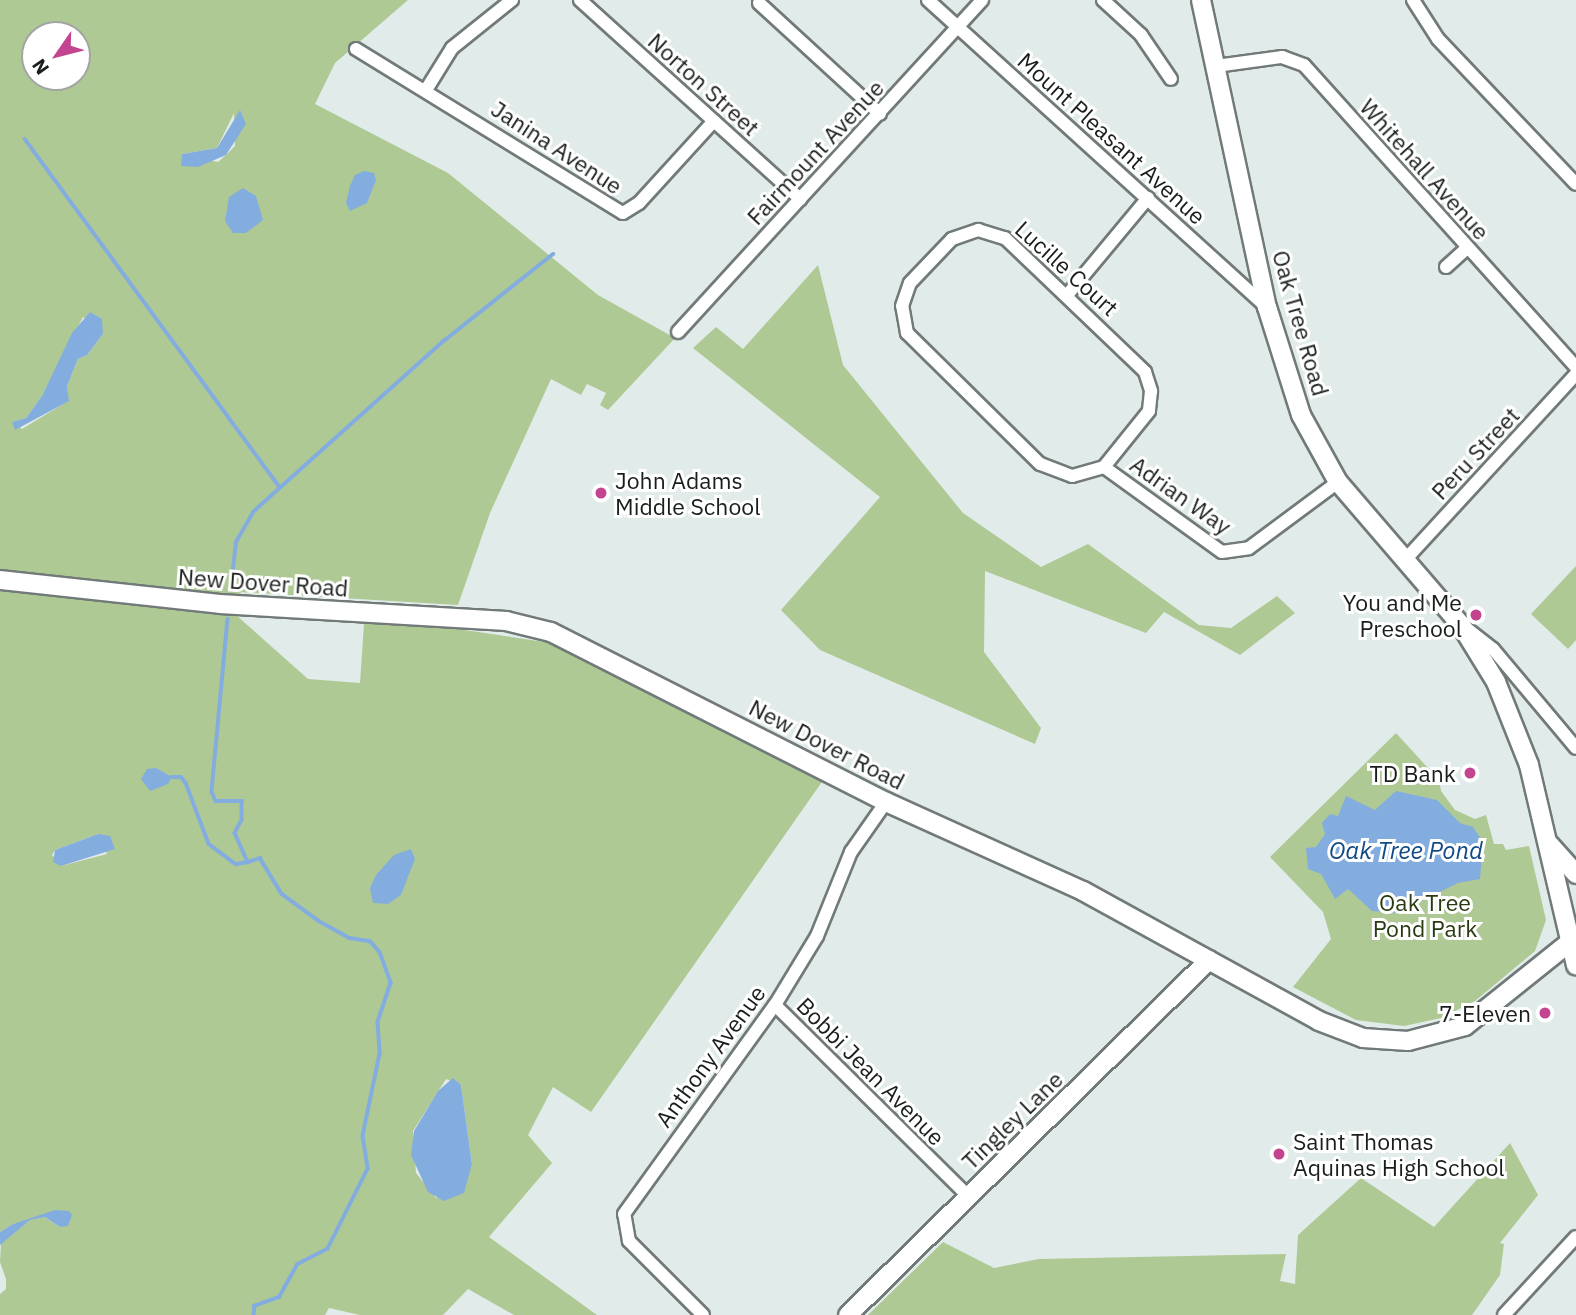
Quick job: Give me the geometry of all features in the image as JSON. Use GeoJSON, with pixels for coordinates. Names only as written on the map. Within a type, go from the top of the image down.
{"type":"FeatureCollection","features":[{"type":"Feature","properties":{"kind":"street"},"geometry":{"type":"LineString","coordinates":[[426,90],[452,48],[512,0]]}},
{"type":"Feature","properties":{"kind":"street","name":"Norton Street"},"geometry":{"type":"LineString","coordinates":[[580,0],[800,199]]}},
{"type":"Feature","properties":{"kind":"street","name":"Mount Pleasant Avenue"},"geometry":{"type":"LineString","coordinates":[[928,0],[1267,307]]}},
{"type":"Feature","properties":{"kind":"street","name":"Fairmount Avenue"},"geometry":{"type":"LineString","coordinates":[[678,332],[982,0]]}},
{"type":"Feature","properties":{"kind":"street"},"geometry":{"type":"LineString","coordinates":[[1104,0],[1141,35],[1171,79]]}},
{"type":"Feature","properties":{"kind":"street","name":"Oak Tree Road"},"geometry":{"type":"LineString","coordinates":[[1201,0],[1267,307],[1301,415],[1338,482],[1461,625],[1517,728],[1573,940],[1576,966]]}},
{"type":"Feature","properties":{"kind":"street"},"geometry":{"type":"LineString","coordinates":[[1413,0],[1438,39],[1576,184]]}},
{"type":"Feature","properties":{"kind":"street"},"geometry":{"type":"LineString","coordinates":[[758,3],[880,114]]}},
{"type":"Feature","properties":{"kind":"street","name":"Janina Avenue"},"geometry":{"type":"LineString","coordinates":[[356,50],[426,90],[623,213],[639,203],[714,121]]}},
{"type":"Feature","properties":{"kind":"street","name":"Whitehall Avenue"},"geometry":{"type":"LineString","coordinates":[[1216,66],[1282,57],[1304,65],[1576,367]]}},
{"type":"Feature","properties":{"kind":"street"},"geometry":{"type":"LineString","coordinates":[[1068,294],[1148,198]]}},
{"type":"Feature","properties":{"kind":"street","name":"Lucille Court"},"geometry":{"type":"LineString","coordinates":[[988,230],[1005,238],[1068,294],[1139,364],[1151,391],[1145,421],[1104,467],[1072,476],[1040,464],[913,341],[902,315],[910,283],[952,239],[969,231],[988,230]]}},
{"type":"Feature","properties":{"kind":"street"},"geometry":{"type":"LineString","coordinates":[[1446,267],[1467,248]]}},
{"type":"Feature","properties":{"kind":"street","name":"Peru Street"},"geometry":{"type":"LineString","coordinates":[[1405,560],[1576,374]]}},
{"type":"Feature","properties":{"kind":"street","name":"Adrian Way"},"geometry":{"type":"LineString","coordinates":[[1104,467],[1222,552],[1249,548],[1338,482]]}},
{"type":"Feature","properties":{"kind":"street","name":"New Dover Road"},"geometry":{"type":"LineString","coordinates":[[0,580],[220,604],[526,625],[579,645],[886,802],[1083,891],[1334,1028],[1374,1040],[1408,1041],[1444,1034],[1475,1020],[1573,940]]}},
{"type":"Feature","properties":{"kind":"street"},"geometry":{"type":"LineString","coordinates":[[1461,625],[1493,649],[1576,748]]}},
{"type":"Feature","properties":{"kind":"street","name":"Anthony Avenue"},"geometry":{"type":"LineString","coordinates":[[704,1315],[629,1241],[624,1214],[775,1005],[817,936],[850,852],[886,802]]}},
{"type":"Feature","properties":{"kind":"street"},"geometry":{"type":"LineString","coordinates":[[1549,844],[1576,874]]}},
{"type":"Feature","properties":{"kind":"street","name":"Tingley Lane"},"geometry":{"type":"LineString","coordinates":[[848,1315],[1209,960]]}},
{"type":"Feature","properties":{"kind":"street","name":"Bobbi Jean Avenue"},"geometry":{"type":"LineString","coordinates":[[775,1005],[968,1196]]}},
{"type":"Feature","properties":{"kind":"street"},"geometry":{"type":"LineString","coordinates":[[1504,1315],[1576,1237]]}},
{"type":"Feature","properties":{"kind":"green space"},"geometry":{"type":"Polygon","coordinates":[[[0,0],[408,0],[335,63],[315,104],[448,173],[598,295],[675,338],[608,410],[600,405],[606,393],[587,384],[581,395],[551,379],[490,513],[458,605],[241,592],[236,615],[308,679],[360,683],[364,623],[451,628],[551,643],[824,779],[591,1112],[553,1087],[528,1135],[552,1163],[489,1237],[597,1315],[514,1315],[468,1289],[443,1315],[360,1315],[329,1308],[325,1315],[0,1315],[0,1294],[6,1289],[6,1279],[0,1262],[1,1243],[30,1220],[13,1224],[0,1232],[0,0]],[[234,113],[217,148],[182,154],[218,162],[235,146],[234,113]],[[83,317],[42,396],[26,418],[13,422],[22,429],[68,401],[67,386],[78,359],[87,355],[103,334],[83,317]],[[98,834],[55,850],[52,855],[61,866],[107,854],[98,834]],[[446,1079],[413,1131],[416,1173],[436,1198],[472,1164],[461,1085],[446,1079]],[[69,1211],[32,1220],[45,1217],[60,1227],[69,1211]]]}},
{"type":"Feature","properties":{"kind":"green space"},"geometry":{"type":"Polygon","coordinates":[[[818,265],[843,365],[963,513],[1041,567],[1088,544],[1199,625],[1231,628],[1277,596],[1295,613],[1240,655],[1164,612],[1146,633],[985,571],[984,652],[1041,728],[1035,744],[820,650],[781,610],[880,497],[693,348],[716,327],[743,349],[818,265]]]}},
{"type":"Feature","properties":{"kind":"green space"},"geometry":{"type":"Polygon","coordinates":[[[1576,566],[1576,640],[1568,649],[1531,614],[1576,566]]]}},
{"type":"Feature","properties":{"kind":"green space","name":"Oak Tree Pond Park"},"geometry":{"type":"Polygon","coordinates":[[[1396,733],[1428,768],[1437,767],[1441,791],[1455,810],[1475,819],[1486,815],[1494,844],[1503,844],[1506,850],[1529,846],[1546,920],[1535,951],[1475,1001],[1441,1018],[1404,1026],[1356,1020],[1293,987],[1331,939],[1323,912],[1270,857],[1396,733]]]}},
{"type":"Feature","properties":{"kind":"green space"},"geometry":{"type":"Polygon","coordinates":[[[1510,1143],[1538,1195],[1500,1243],[1504,1244],[1500,1275],[1472,1315],[868,1315],[943,1242],[994,1268],[1039,1259],[1286,1254],[1280,1281],[1295,1284],[1298,1235],[1361,1178],[1434,1227],[1510,1143]]]}},
{"type":"Feature","properties":{"kind":"water"},"geometry":{"type":"Polygon","coordinates":[[[240,110],[246,124],[226,155],[198,167],[181,166],[182,154],[217,148],[240,110]]]}},
{"type":"Feature","properties":{"kind":"water"},"geometry":{"type":"Polygon","coordinates":[[[364,171],[374,173],[376,180],[367,203],[350,211],[346,203],[350,186],[355,175],[364,171]]]}},
{"type":"Feature","properties":{"kind":"water"},"geometry":{"type":"Polygon","coordinates":[[[243,188],[256,196],[263,220],[246,233],[233,233],[225,221],[229,197],[243,188]]]}},
{"type":"Feature","properties":{"kind":"water"},"geometry":{"type":"Polygon","coordinates":[[[90,312],[102,319],[103,334],[87,355],[78,359],[67,386],[69,401],[15,430],[12,422],[26,418],[42,396],[72,333],[90,312]]]}},
{"type":"Feature","properties":{"kind":"water"},"geometry":{"type":"Polygon","coordinates":[[[156,768],[172,777],[168,784],[150,791],[141,779],[147,769],[156,768]]]}},
{"type":"Feature","properties":{"kind":"water","name":"Oak Tree Pond"},"geometry":{"type":"Polygon","coordinates":[[[1396,791],[1437,800],[1460,823],[1473,827],[1483,842],[1480,879],[1458,883],[1397,913],[1372,911],[1348,889],[1335,899],[1321,874],[1308,869],[1306,848],[1316,847],[1325,834],[1322,823],[1330,814],[1338,816],[1346,796],[1375,810],[1396,791]]]}},
{"type":"Feature","properties":{"kind":"water"},"geometry":{"type":"Polygon","coordinates":[[[98,834],[110,836],[115,849],[61,866],[53,862],[55,850],[98,834]]]}},
{"type":"Feature","properties":{"kind":"water"},"geometry":{"type":"Polygon","coordinates":[[[411,849],[415,859],[401,895],[388,904],[373,903],[370,888],[376,875],[394,855],[411,849]]]}},
{"type":"Feature","properties":{"kind":"water"},"geometry":{"type":"Polygon","coordinates":[[[453,1078],[461,1085],[472,1164],[464,1193],[444,1201],[428,1192],[411,1155],[414,1131],[438,1091],[453,1078]]]}},
{"type":"Feature","properties":{"kind":"water"},"geometry":{"type":"Polygon","coordinates":[[[55,1210],[69,1211],[72,1215],[68,1226],[60,1227],[45,1217],[30,1220],[0,1245],[0,1232],[13,1224],[55,1210]]]}},
{"type":"Feature","properties":{"kind":"waterway"},"geometry":{"type":"LineString","coordinates":[[25,139],[279,486]]}},
{"type":"Feature","properties":{"kind":"waterway"},"geometry":{"type":"LineString","coordinates":[[231,587],[236,542],[253,512],[445,340],[553,254]]}},
{"type":"Feature","properties":{"kind":"waterway"},"geometry":{"type":"LineString","coordinates":[[228,619],[212,792],[216,801],[242,801],[242,820],[235,833],[248,862],[260,858],[282,894],[319,921],[350,938],[370,941],[380,952],[391,983],[378,1022],[380,1054],[363,1136],[368,1169],[328,1249],[298,1264],[280,1297],[255,1306],[254,1315]]}},
{"type":"Feature","properties":{"kind":"waterway"},"geometry":{"type":"LineString","coordinates":[[172,777],[181,777],[186,783],[209,844],[236,864],[248,862]]}},
{"type":"Feature","properties":{"kind":"place","name":"John Adams Middle School"},"geometry":{"type":"Point","coordinates":[601,493]}},
{"type":"Feature","properties":{"kind":"place","name":"You and Me Preschool"},"geometry":{"type":"Point","coordinates":[1476,615]}},
{"type":"Feature","properties":{"kind":"place","name":"TD Bank"},"geometry":{"type":"Point","coordinates":[1470,773]}},
{"type":"Feature","properties":{"kind":"place","name":"7-Eleven"},"geometry":{"type":"Point","coordinates":[1545,1013]}},
{"type":"Feature","properties":{"kind":"place","name":"Saint Thomas Aquinas High School"},"geometry":{"type":"Point","coordinates":[1279,1154]}}]}
